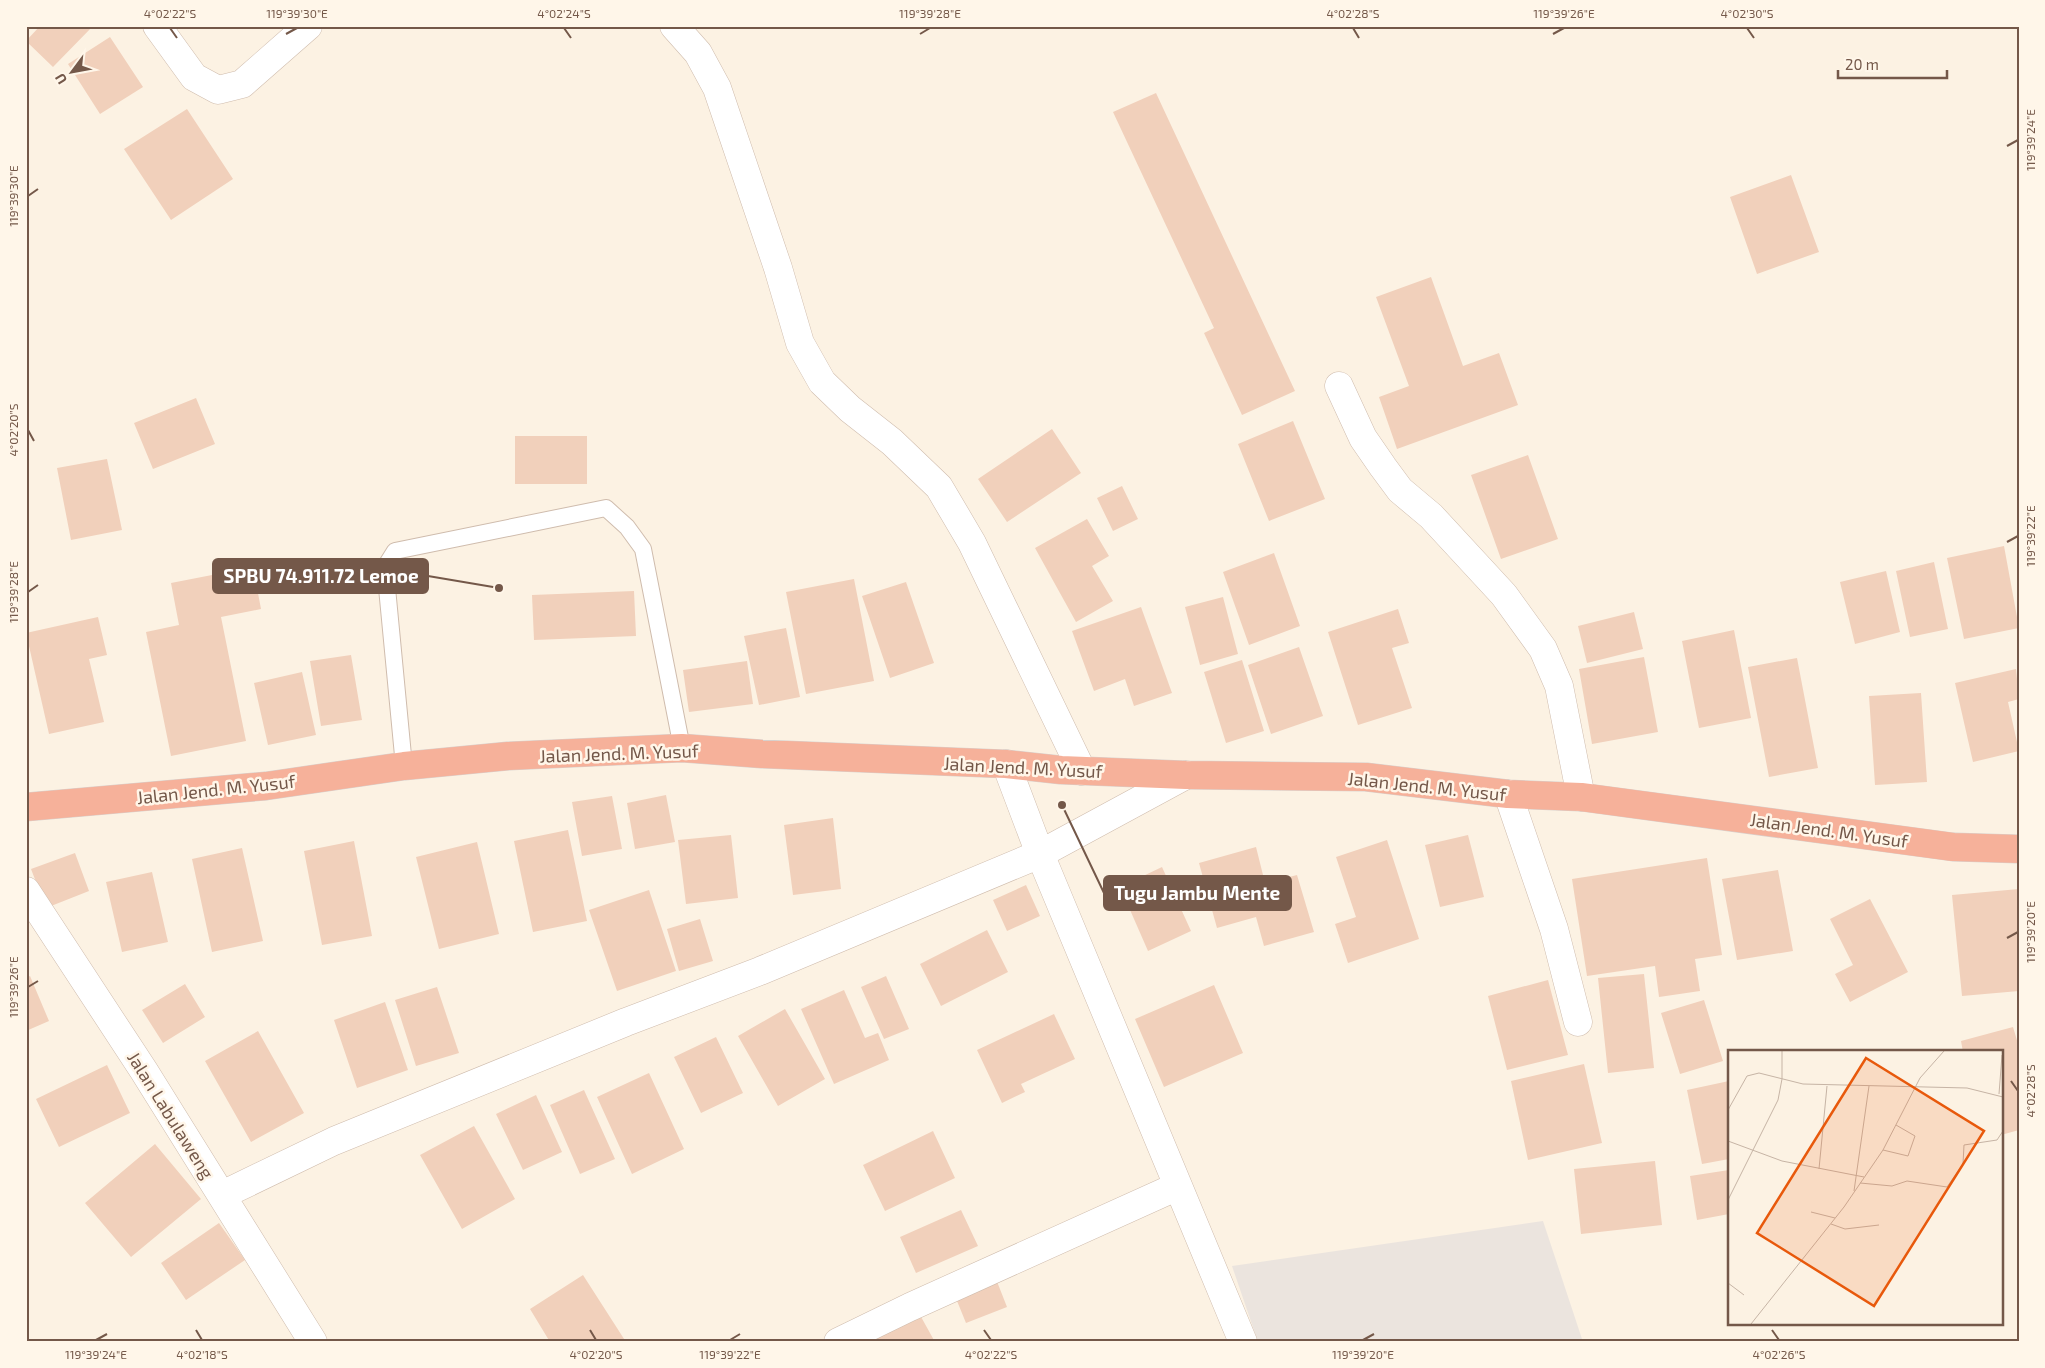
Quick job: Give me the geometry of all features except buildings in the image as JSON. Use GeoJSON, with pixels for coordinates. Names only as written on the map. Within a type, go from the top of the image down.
{"type":"FeatureCollection","features":[{"type":"Feature","properties":{"kind":"highway","name":"Jalan Jend. M. Yusuf"},"geometry":{"type":"LineString","coordinates":[[26,807],[266,786],[404,766],[508,756],[682,748],[858,759],[1006,764],[1186,775],[1366,777],[1508,794],[1581,797],[1953,847],[2019,850]]}},
{"type":"Feature","properties":{"kind":"street"},"geometry":{"type":"LineString","coordinates":[[157,26],[194,77],[218,90],[242,84],[308,26]]}},
{"type":"Feature","properties":{"kind":"street"},"geometry":{"type":"LineString","coordinates":[[674,26],[698,53],[717,88],[778,268],[800,343],[822,382],[850,409],[892,442],[939,487],[976,552],[1082,770]]}},
{"type":"Feature","properties":{"kind":"street"},"geometry":{"type":"LineString","coordinates":[[1339,386],[1363,438],[1400,490],[1431,516],[1504,595],[1543,649],[1559,686],[1581,797]]}},
{"type":"Feature","properties":{"kind":"street"},"geometry":{"type":"LineString","coordinates":[[1006,764],[1040,854],[1243,1342]]}},
{"type":"Feature","properties":{"kind":"street"},"geometry":{"type":"LineString","coordinates":[[222,1195],[334,1141],[626,1022],[760,971],[1040,854],[1186,775]]}},
{"type":"Feature","properties":{"kind":"street"},"geometry":{"type":"LineString","coordinates":[[1508,794],[1554,929],[1578,1022]]}},
{"type":"Feature","properties":{"kind":"street","name":"Jalan Labulaweng"},"geometry":{"type":"LineString","coordinates":[[26,891],[144,1071],[313,1342]]}},
{"type":"Feature","properties":{"kind":"street"},"geometry":{"type":"LineString","coordinates":[[838,1342],[910,1307],[1178,1186]]}},
{"type":"Feature","properties":{"kind":"lane"},"geometry":{"type":"LineString","coordinates":[[404,766],[385,567],[395,551],[606,508],[627,527],[643,549],[682,748]]}},
{"type":"Feature","properties":{"kind":"shaded area"},"geometry":{"type":"Polygon","coordinates":[[[1543,1221],[1583,1342],[1258,1342],[1232,1266],[1543,1221]]]}},
{"type":"Feature","properties":{"kind":"place","name":"SPBU 74.911.72 Lemoe"},"geometry":{"type":"Point","coordinates":[499,588]}},
{"type":"Feature","properties":{"kind":"place","name":"Tugu Jambu Mente"},"geometry":{"type":"Point","coordinates":[1062,805]}}]}
